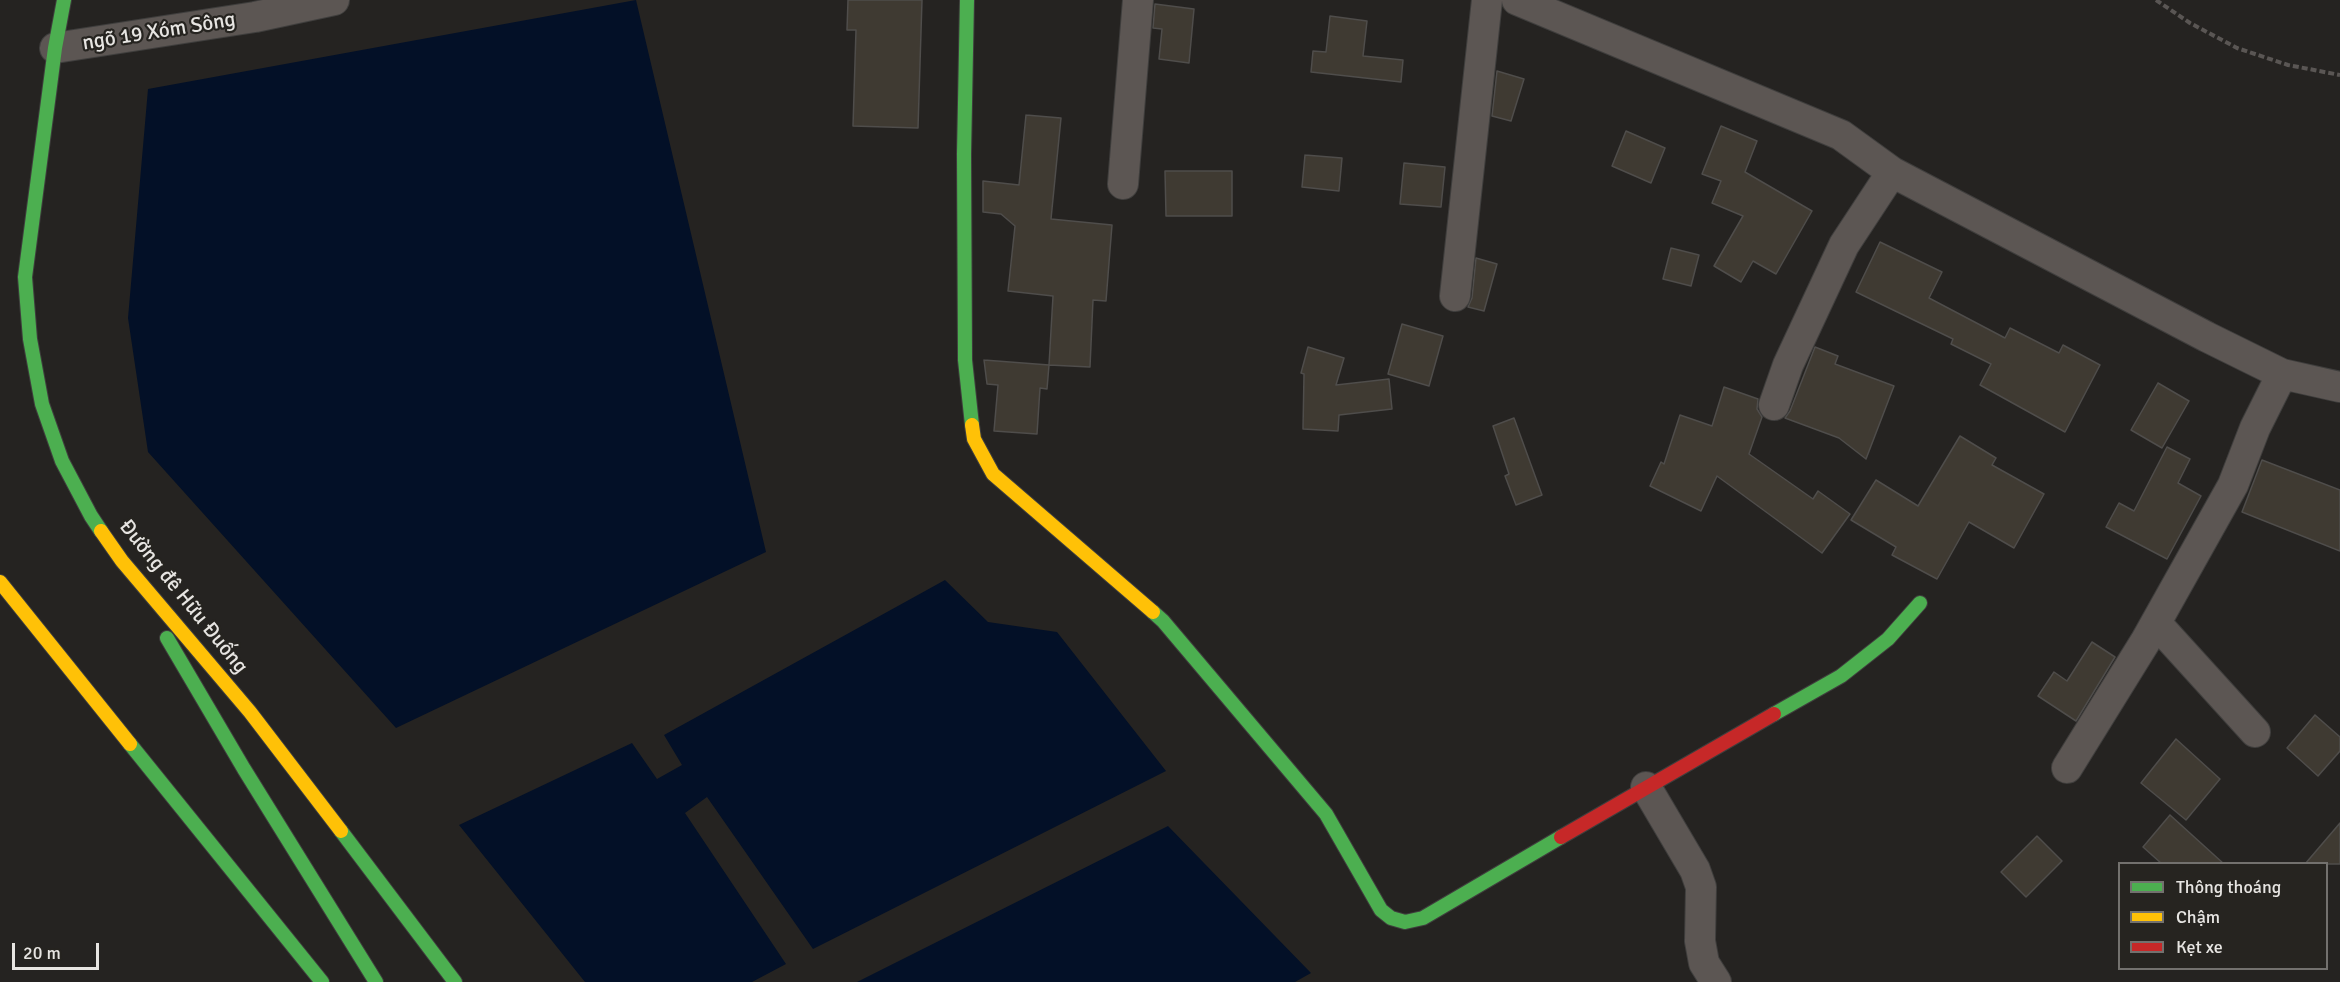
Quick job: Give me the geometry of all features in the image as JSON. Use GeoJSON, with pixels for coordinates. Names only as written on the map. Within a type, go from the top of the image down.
{"type":"FeatureCollection","features":[{"type":"Feature","properties":{"kind":"street"},"geometry":{"type":"LineString","coordinates":[[54,0],[57,35]]}},
{"type":"Feature","properties":{"kind":"street","name":"Đường đê Hữu Đuống"},"geometry":{"type":"LineString","coordinates":[[64,0],[57,35],[26,277],[30,339],[42,404],[62,461],[92,516],[122,561],[250,712],[455,982]]}},
{"type":"Feature","properties":{"kind":"street","name":"ngõ 19 Xóm Sông"},"geometry":{"type":"LineString","coordinates":[[57,35],[255,17],[334,0]]}},
{"type":"Feature","properties":{"kind":"street"},"geometry":{"type":"LineString","coordinates":[[967,0],[964,154],[965,360],[975,439],[993,474],[1163,621],[1326,814],[1381,910],[1398,921],[1405,922],[1423,918],[1841,676],[1888,639],[1920,603]]}},
{"type":"Feature","properties":{"kind":"street"},"geometry":{"type":"LineString","coordinates":[[1123,184],[1138,0]]}},
{"type":"Feature","properties":{"kind":"street"},"geometry":{"type":"LineString","coordinates":[[1455,296],[1486,0]]}},
{"type":"Feature","properties":{"kind":"street"},"geometry":{"type":"LineString","coordinates":[[1517,0],[1841,135],[1892,172],[2207,337],[2282,374],[2340,387]]}},
{"type":"Feature","properties":{"kind":"street"},"geometry":{"type":"LineString","coordinates":[[1774,405],[1788,365],[1844,245],[1892,172]]}},
{"type":"Feature","properties":{"kind":"street"},"geometry":{"type":"LineString","coordinates":[[2067,768],[2156,623],[2233,485],[2255,428],[2282,374]]}},
{"type":"Feature","properties":{"kind":"street"},"geometry":{"type":"LineString","coordinates":[[122,561],[244,769],[376,982]]}},
{"type":"Feature","properties":{"kind":"street"},"geometry":{"type":"LineString","coordinates":[[0,582],[322,982]]}},
{"type":"Feature","properties":{"kind":"street"},"geometry":{"type":"LineString","coordinates":[[2156,623],[2255,732]]}},
{"type":"Feature","properties":{"kind":"street"},"geometry":{"type":"LineString","coordinates":[[1646,787],[1698,878],[1701,887],[1699,918],[1704,963],[1716,982]]}},
{"type":"Feature","properties":{"kind":"path"},"geometry":{"type":"LineString","coordinates":[[2156,0],[2190,23],[2237,48],[2288,65],[2340,75]]}},
{"type":"Feature","properties":{"kind":"water"},"geometry":{"type":"Polygon","coordinates":[[[636,0],[766,552],[396,728],[148,452],[128,318],[148,89],[636,0]]]}},
{"type":"Feature","properties":{"kind":"water"},"geometry":{"type":"Polygon","coordinates":[[[945,580],[988,622],[1057,632],[1166,771],[813,949],[707,797],[685,813],[786,964],[752,982],[585,982],[459,825],[632,743],[657,779],[682,765],[664,735],[945,580]]]}},
{"type":"Feature","properties":{"kind":"water"},"geometry":{"type":"Polygon","coordinates":[[[1168,826],[1311,973],[1295,982],[857,982],[1168,826]]]}},
{"type":"Feature","properties":{"kind":"building"},"geometry":{"type":"Polygon","coordinates":[[[848,0],[922,0],[918,128],[853,126],[856,30],[847,30],[848,0]]]}},
{"type":"Feature","properties":{"kind":"building"},"geometry":{"type":"Polygon","coordinates":[[[1155,4],[1194,9],[1189,63],[1159,59],[1162,29],[1153,28],[1155,4]]]}},
{"type":"Feature","properties":{"kind":"building"},"geometry":{"type":"Polygon","coordinates":[[[1330,16],[1367,21],[1363,56],[1403,60],[1401,82],[1311,72],[1313,51],[1326,52],[1330,16]]]}},
{"type":"Feature","properties":{"kind":"building"},"geometry":{"type":"Polygon","coordinates":[[[1497,71],[1524,79],[1511,121],[1492,116],[1497,71]]]}},
{"type":"Feature","properties":{"kind":"building"},"geometry":{"type":"Polygon","coordinates":[[[1026,115],[1061,118],[1051,219],[1112,225],[1106,301],[1093,300],[1090,367],[1049,365],[1053,296],[1008,291],[1015,226],[1001,214],[983,212],[983,181],[1019,185],[1026,115]]]}},
{"type":"Feature","properties":{"kind":"building"},"geometry":{"type":"Polygon","coordinates":[[[1721,126],[1757,141],[1745,172],[1812,211],[1776,274],[1753,261],[1741,282],[1714,266],[1743,216],[1712,203],[1721,181],[1702,174],[1721,126]]]}},
{"type":"Feature","properties":{"kind":"building"},"geometry":{"type":"Polygon","coordinates":[[[1626,131],[1665,148],[1651,183],[1612,166],[1626,131]]]}},
{"type":"Feature","properties":{"kind":"building"},"geometry":{"type":"Polygon","coordinates":[[[1305,155],[1342,158],[1339,191],[1302,187],[1305,155]]]}},
{"type":"Feature","properties":{"kind":"building"},"geometry":{"type":"Polygon","coordinates":[[[1404,163],[1445,167],[1441,207],[1400,204],[1404,163]]]}},
{"type":"Feature","properties":{"kind":"building"},"geometry":{"type":"Polygon","coordinates":[[[1165,171],[1232,171],[1232,216],[1166,216],[1165,171]]]}},
{"type":"Feature","properties":{"kind":"building"},"geometry":{"type":"Polygon","coordinates":[[[1880,242],[1942,272],[1929,298],[2005,338],[2010,328],[2059,353],[2063,345],[2100,365],[2065,432],[1980,385],[1991,364],[1951,344],[1953,339],[1856,292],[1880,242]]]}},
{"type":"Feature","properties":{"kind":"building"},"geometry":{"type":"Polygon","coordinates":[[[1671,248],[1699,255],[1691,286],[1663,279],[1671,248]]]}},
{"type":"Feature","properties":{"kind":"building"},"geometry":{"type":"Polygon","coordinates":[[[1476,258],[1497,264],[1484,311],[1468,307],[1472,298],[1476,258]]]}},
{"type":"Feature","properties":{"kind":"building"},"geometry":{"type":"Polygon","coordinates":[[[1402,324],[1443,336],[1429,386],[1388,374],[1402,324]]]}},
{"type":"Feature","properties":{"kind":"building"},"geometry":{"type":"Polygon","coordinates":[[[1308,347],[1344,358],[1336,385],[1389,379],[1392,409],[1339,415],[1338,431],[1303,429],[1304,374],[1301,373],[1308,347]]]}},
{"type":"Feature","properties":{"kind":"building"},"geometry":{"type":"Polygon","coordinates":[[[1815,347],[1838,356],[1835,364],[1894,386],[1866,459],[1839,438],[1785,418],[1790,411],[1815,347]]]}},
{"type":"Feature","properties":{"kind":"building"},"geometry":{"type":"Polygon","coordinates":[[[984,360],[1049,365],[1047,389],[1040,388],[1037,434],[994,431],[998,385],[987,384],[984,360]]]}},
{"type":"Feature","properties":{"kind":"building"},"geometry":{"type":"Polygon","coordinates":[[[2158,383],[2189,401],[2162,448],[2131,430],[2158,383]]]}},
{"type":"Feature","properties":{"kind":"building"},"geometry":{"type":"Polygon","coordinates":[[[1724,387],[1758,399],[1757,409],[1762,417],[1749,454],[1813,499],[1818,491],[1850,514],[1822,553],[1717,476],[1701,511],[1650,486],[1661,462],[1664,464],[1680,415],[1712,426],[1724,387]]]}},
{"type":"Feature","properties":{"kind":"building"},"geometry":{"type":"Polygon","coordinates":[[[1514,418],[1542,495],[1516,505],[1505,476],[1509,474],[1493,426],[1514,418]]]}},
{"type":"Feature","properties":{"kind":"building"},"geometry":{"type":"Polygon","coordinates":[[[1960,436],[1996,458],[1992,465],[2044,494],[2014,548],[1969,522],[1937,579],[1892,555],[1896,547],[1851,520],[1876,480],[1918,506],[1960,436]]]}},
{"type":"Feature","properties":{"kind":"building"},"geometry":{"type":"Polygon","coordinates":[[[2167,447],[2190,459],[2178,483],[2201,496],[2167,559],[2106,527],[2119,503],[2134,511],[2167,447]]]}},
{"type":"Feature","properties":{"kind":"building"},"geometry":{"type":"Polygon","coordinates":[[[2262,460],[2340,490],[2340,551],[2242,512],[2262,460]]]}},
{"type":"Feature","properties":{"kind":"building"},"geometry":{"type":"Polygon","coordinates":[[[2092,642],[2115,657],[2076,721],[2038,696],[2054,672],[2067,681],[2092,642]]]}},
{"type":"Feature","properties":{"kind":"building"},"geometry":{"type":"Polygon","coordinates":[[[2315,715],[2340,737],[2340,751],[2318,776],[2287,748],[2315,715]]]}},
{"type":"Feature","properties":{"kind":"building"},"geometry":{"type":"Polygon","coordinates":[[[2176,739],[2220,779],[2186,820],[2141,783],[2176,739]]]}},
{"type":"Feature","properties":{"kind":"building"},"geometry":{"type":"Polygon","coordinates":[[[2170,815],[2222,862],[2160,862],[2143,847],[2170,815]]]}},
{"type":"Feature","properties":{"kind":"building"},"geometry":{"type":"Polygon","coordinates":[[[2340,823],[2340,864],[2307,862],[2340,823]]]}},
{"type":"Feature","properties":{"kind":"building"},"geometry":{"type":"Polygon","coordinates":[[[2037,836],[2062,861],[2026,897],[2001,872],[2037,836]]]}},
{"type":"Feature","properties":{"kind":"traffic: fast"},"geometry":{"type":"LineString","coordinates":[[64,0],[55,48],[25,277],[30,339],[42,404],[62,461],[101,531]]}},
{"type":"Feature","properties":{"kind":"traffic: fast"},"geometry":{"type":"LineString","coordinates":[[967,0],[964,154],[965,360],[972,425]]}},
{"type":"Feature","properties":{"kind":"traffic: fast"},"geometry":{"type":"LineString","coordinates":[[1774,714],[1841,676],[1888,639],[1920,603]]}},
{"type":"Feature","properties":{"kind":"traffic: fast"},"geometry":{"type":"LineString","coordinates":[[1153,612],[1326,814],[1381,910],[1391,918],[1405,922],[1423,918],[1561,837]]}},
{"type":"Feature","properties":{"kind":"traffic: fast"},"geometry":{"type":"LineString","coordinates":[[167,638],[244,769],[376,982]]}},
{"type":"Feature","properties":{"kind":"traffic: fast"},"geometry":{"type":"LineString","coordinates":[[130,744],[322,982]]}},
{"type":"Feature","properties":{"kind":"traffic: fast"},"geometry":{"type":"LineString","coordinates":[[341,831],[455,982]]}},
{"type":"Feature","properties":{"kind":"traffic: slow"},"geometry":{"type":"LineString","coordinates":[[972,425],[974,439],[993,474],[1153,612]]}},
{"type":"Feature","properties":{"kind":"traffic: slow"},"geometry":{"type":"LineString","coordinates":[[101,531],[122,561],[250,712],[341,831]]}},
{"type":"Feature","properties":{"kind":"traffic: slow"},"geometry":{"type":"LineString","coordinates":[[0,582],[130,744]]}},
{"type":"Feature","properties":{"kind":"traffic: jam"},"geometry":{"type":"LineString","coordinates":[[1561,837],[1774,714]]}}]}
